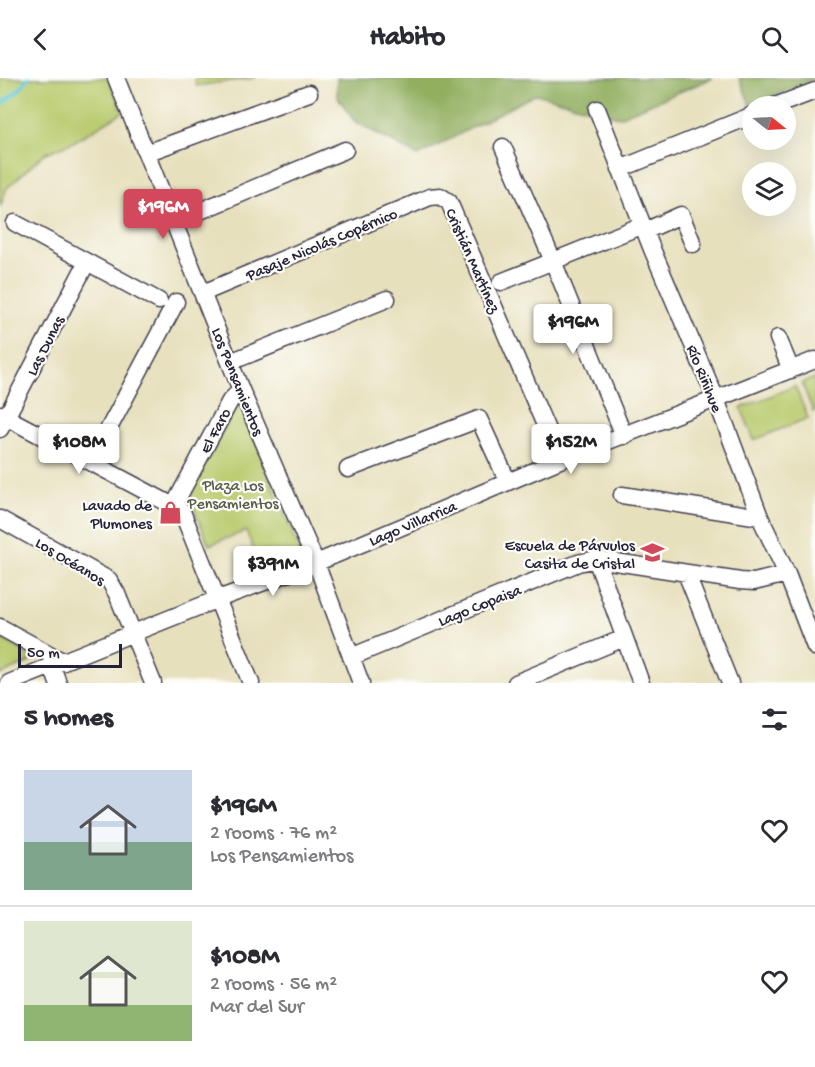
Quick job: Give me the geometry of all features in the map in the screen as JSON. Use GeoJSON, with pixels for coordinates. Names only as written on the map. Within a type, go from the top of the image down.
{"type":"FeatureCollection","features":[{"type":"Feature","properties":{"kind":"street","name":"Los Pensamientos"},"geometry":{"type":"LineString","coordinates":[[116,78],[202,293],[316,563],[361,683]]}},
{"type":"Feature","properties":{"kind":"street"},"geometry":{"type":"LineString","coordinates":[[796,98],[815,91]]}},
{"type":"Feature","properties":{"kind":"street"},"geometry":{"type":"LineString","coordinates":[[146,153],[309,93]]}},
{"type":"Feature","properties":{"kind":"street","name":"Río Riñihue"},"geometry":{"type":"LineString","coordinates":[[597,109],[716,399],[760,517],[787,574],[815,647]]}},
{"type":"Feature","properties":{"kind":"street"},"geometry":{"type":"LineString","coordinates":[[621,168],[742,120]]}},
{"type":"Feature","properties":{"kind":"street"},"geometry":{"type":"LineString","coordinates":[[503,147],[553,261],[624,436]]}},
{"type":"Feature","properties":{"kind":"street"},"geometry":{"type":"LineString","coordinates":[[174,222],[345,150]]}},
{"type":"Feature","properties":{"kind":"street","name":"Pasaje Nicolás Copérnico"},"geometry":{"type":"LineString","coordinates":[[202,293],[430,197],[440,196]]}},
{"type":"Feature","properties":{"kind":"street","name":"Cristián Martínez"},"geometry":{"type":"LineString","coordinates":[[440,196],[449,202],[560,460]]}},
{"type":"Feature","properties":{"kind":"street"},"geometry":{"type":"LineString","coordinates":[[501,282],[681,214],[693,244]]}},
{"type":"Feature","properties":{"kind":"street"},"geometry":{"type":"LineString","coordinates":[[15,223],[159,301]]}},
{"type":"Feature","properties":{"kind":"street","name":"Las Dunas"},"geometry":{"type":"LineString","coordinates":[[2,420],[87,262]]}},
{"type":"Feature","properties":{"kind":"street"},"geometry":{"type":"LineString","coordinates":[[231,362],[387,299]]}},
{"type":"Feature","properties":{"kind":"street"},"geometry":{"type":"LineString","coordinates":[[91,462],[176,302]]}},
{"type":"Feature","properties":{"kind":"street"},"geometry":{"type":"LineString","coordinates":[[778,338],[791,370]]}},
{"type":"Feature","properties":{"kind":"street","name":"Lago Villarrica"},"geometry":{"type":"LineString","coordinates":[[9,683],[218,599],[316,563],[560,460],[815,360]]}},
{"type":"Feature","properties":{"kind":"street","name":"El Faro"},"geometry":{"type":"LineString","coordinates":[[173,507],[230,401],[242,390]]}},
{"type":"Feature","properties":{"kind":"street"},"geometry":{"type":"LineString","coordinates":[[348,469],[478,419],[508,482]]}},
{"type":"Feature","properties":{"kind":"street"},"geometry":{"type":"LineString","coordinates":[[2,420],[91,462],[179,509],[186,518],[251,683]]}},
{"type":"Feature","properties":{"kind":"street"},"geometry":{"type":"LineString","coordinates":[[622,495],[760,517]]}},
{"type":"Feature","properties":{"kind":"street","name":"Los Océanos"},"geometry":{"type":"LineString","coordinates":[[0,519],[109,580],[114,586],[153,683]]}},
{"type":"Feature","properties":{"kind":"street"},"geometry":{"type":"LineString","coordinates":[[596,559],[641,683]]}},
{"type":"Feature","properties":{"kind":"street","name":"Lago Copaisa"},"geometry":{"type":"LineString","coordinates":[[351,657],[578,563],[596,559],[754,582],[787,574]]}},
{"type":"Feature","properties":{"kind":"street"},"geometry":{"type":"LineString","coordinates":[[686,573],[730,683]]}},
{"type":"Feature","properties":{"kind":"street"},"geometry":{"type":"LineString","coordinates":[[0,627],[58,664],[58,683]]}},
{"type":"Feature","properties":{"kind":"street"},"geometry":{"type":"LineString","coordinates":[[516,683],[624,638]]}},
{"type":"Feature","properties":{"kind":"green space"},"geometry":{"type":"Polygon","coordinates":[[[0,78],[108,78],[123,112],[73,142],[44,154],[7,188],[0,207],[0,78]]]}},
{"type":"Feature","properties":{"kind":"green space"},"geometry":{"type":"Polygon","coordinates":[[[195,78],[255,78],[196,86],[195,78]]]}},
{"type":"Feature","properties":{"kind":"green space"},"geometry":{"type":"Polygon","coordinates":[[[337,78],[713,78],[619,117],[536,94],[418,156],[354,121],[337,96],[337,78]]]}},
{"type":"Feature","properties":{"kind":"green space"},"geometry":{"type":"Polygon","coordinates":[[[739,78],[815,78],[774,96],[747,96],[739,78]]]}},
{"type":"Feature","properties":{"kind":"green space"},"geometry":{"type":"Polygon","coordinates":[[[815,378],[815,411],[813,412],[802,383],[815,378]]]}},
{"type":"Feature","properties":{"kind":"green space"},"geometry":{"type":"Polygon","coordinates":[[[795,386],[808,418],[754,440],[741,408],[795,386]]]}},
{"type":"Feature","properties":{"kind":"green space","name":"Plaza Los Pensamientos"},"geometry":{"type":"Polygon","coordinates":[[[239,402],[300,552],[261,568],[246,531],[209,545],[188,494],[239,402]]]}},
{"type":"Feature","properties":{"kind":"green space"},"geometry":{"type":"Polygon","coordinates":[[[0,638],[27,653],[30,662],[0,675],[0,638]]]}},
{"type":"Feature","properties":{"kind":"waterway"},"geometry":{"type":"LineString","coordinates":[[0,105],[19,90],[28,78]]}},
{"type":"Feature","properties":{"kind":"place","name":"Lavado de Plumones"},"geometry":{"type":"Point","coordinates":[170,513]}},
{"type":"Feature","properties":{"kind":"place","name":"Escuela de Párvulos Casita de Cristal"},"geometry":{"type":"Point","coordinates":[653,553]}}]}
